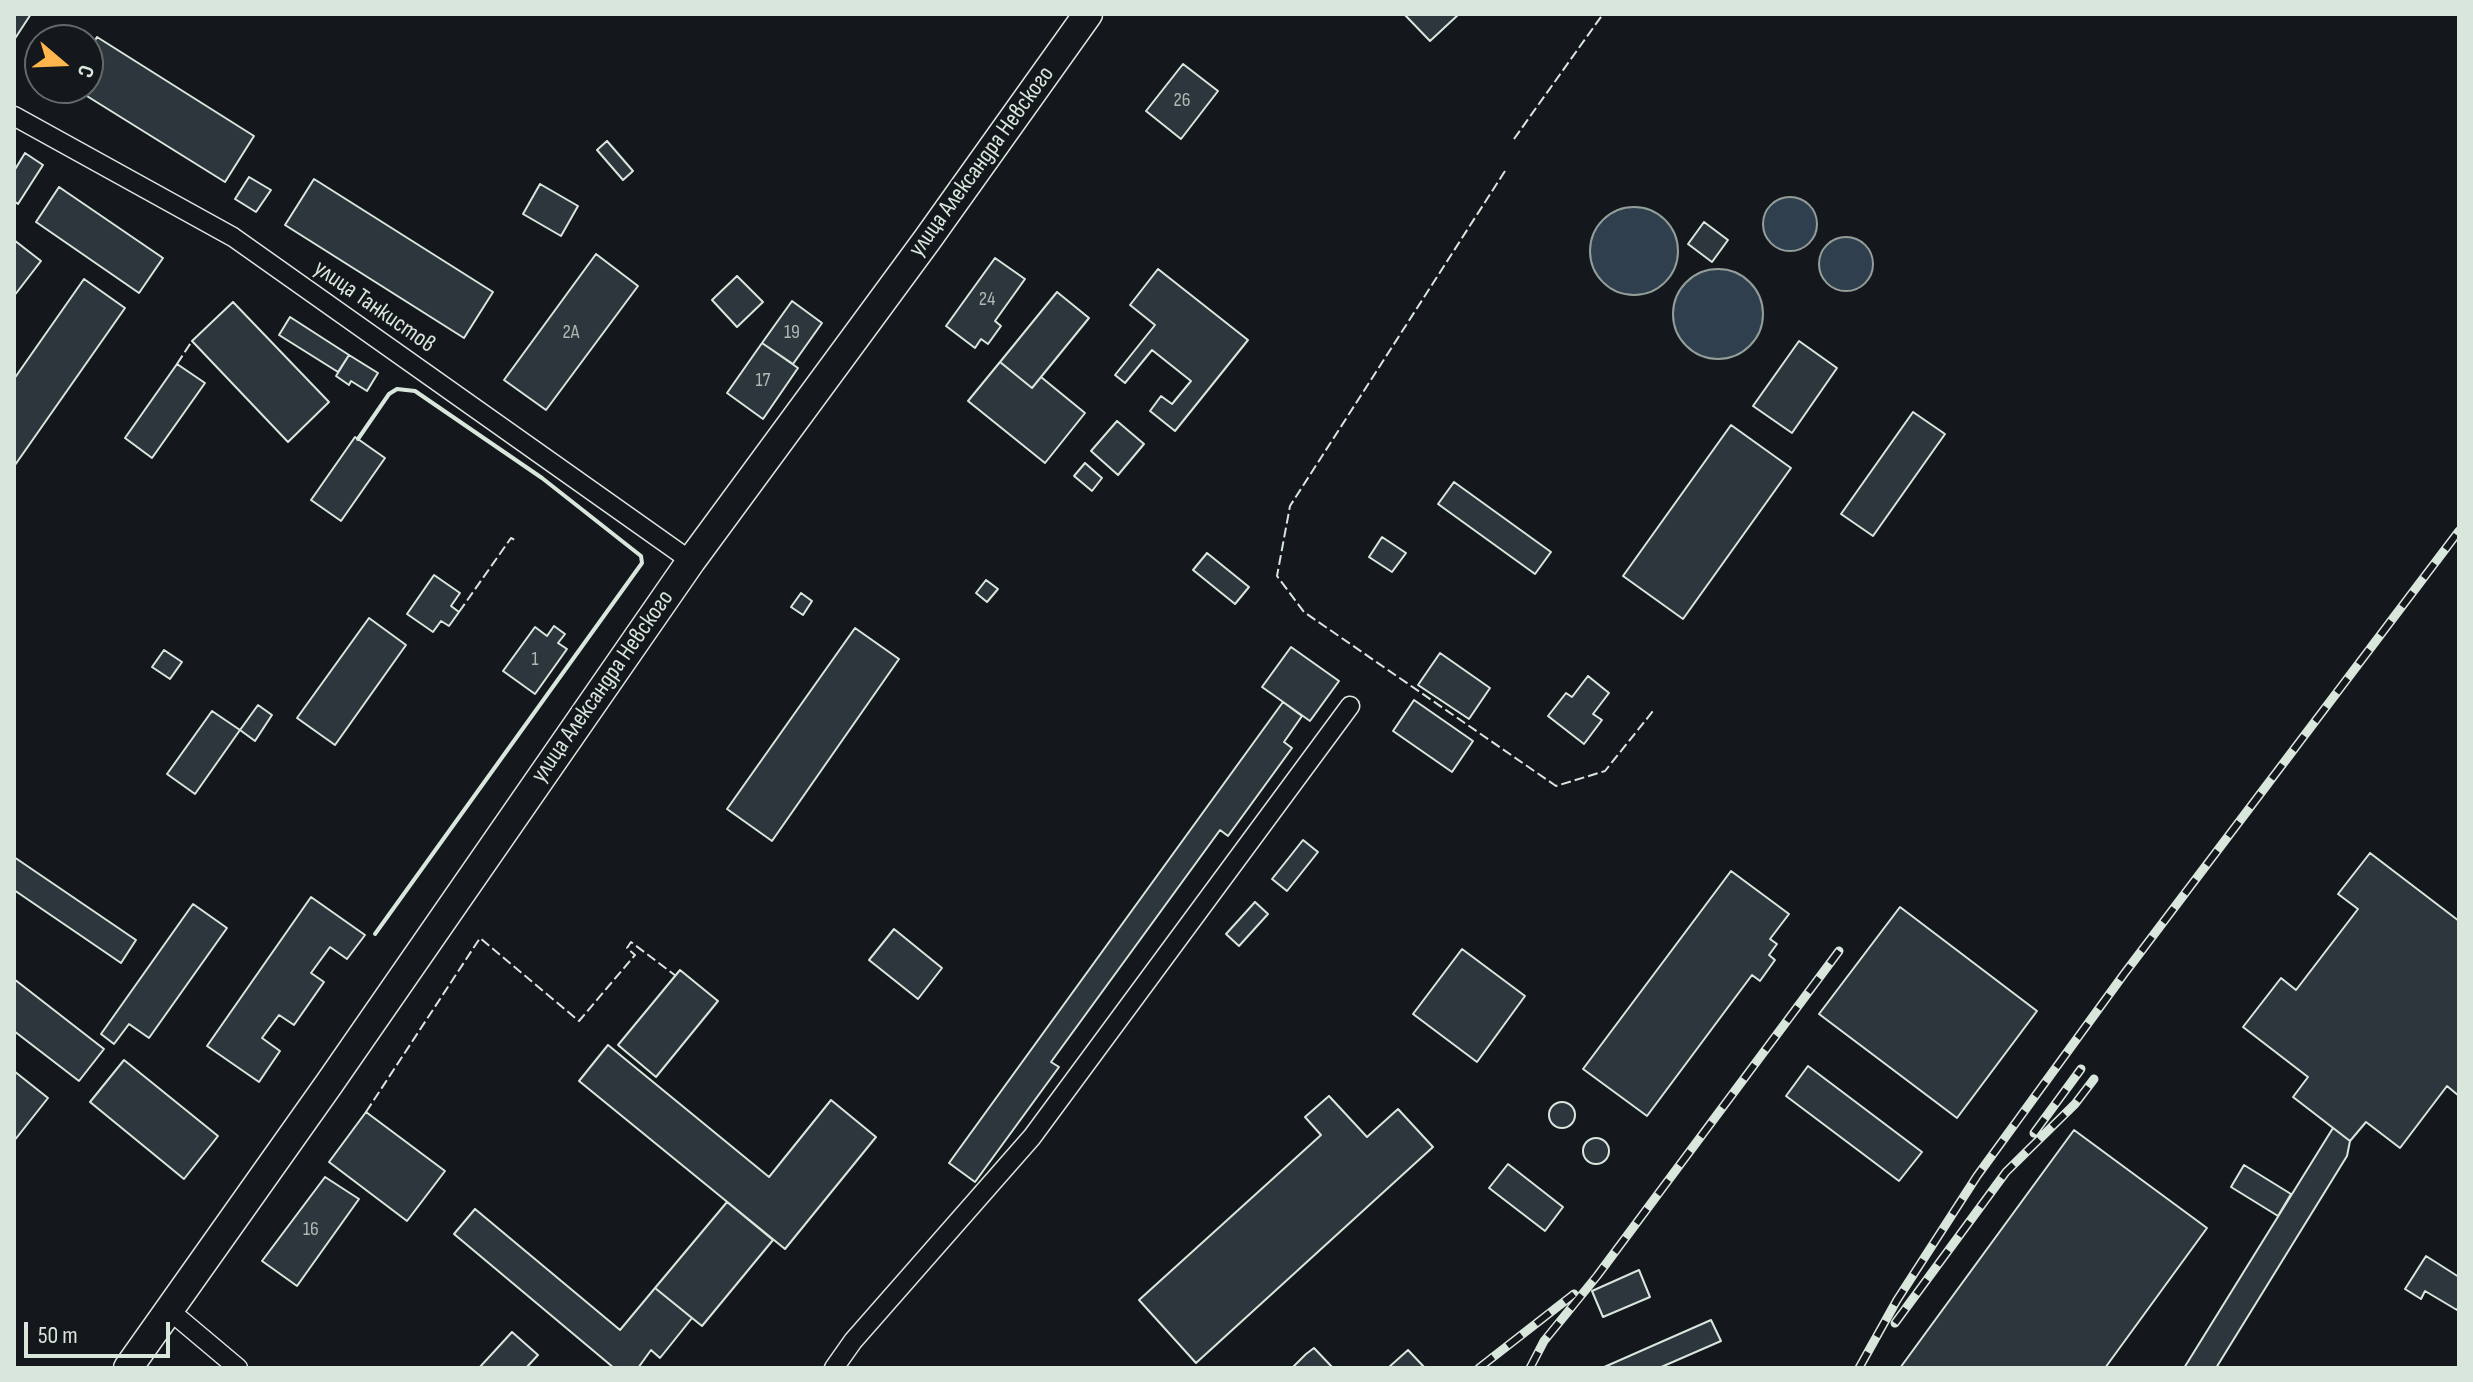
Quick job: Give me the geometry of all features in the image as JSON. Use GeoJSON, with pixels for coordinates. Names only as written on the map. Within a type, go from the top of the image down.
{"type":"FeatureCollection","features":[{"type":"Feature","properties":{"kind":"main road","name":"улица Александра Невского"},"geometry":{"type":"LineString","coordinates":[[128,1368],[691,561],[927,240],[1088,14]]}},
{"type":"Feature","properties":{"kind":"street","name":"улица Танкистов"},"geometry":{"type":"LineString","coordinates":[[14,116],[233,237],[691,561]]}},
{"type":"Feature","properties":{"kind":"street"},"geometry":{"type":"LineString","coordinates":[[834,1368],[853,1341],[1032,1137],[1350,706]]}},
{"type":"Feature","properties":{"kind":"street"},"geometry":{"type":"LineString","coordinates":[[169,1310],[238,1368]]}},
{"type":"Feature","properties":{"kind":"water"},"geometry":{"type":"Polygon","coordinates":[[[1790,197],[1809,205],[1817,224],[1809,243],[1790,251],[1771,243],[1763,224],[1771,205],[1790,197]]]}},
{"type":"Feature","properties":{"kind":"water"},"geometry":{"type":"Polygon","coordinates":[[[1634,207],[1651,210],[1665,220],[1675,234],[1678,251],[1675,268],[1665,282],[1651,292],[1634,295],[1617,292],[1603,282],[1593,268],[1590,251],[1593,234],[1603,220],[1617,210],[1634,207]]]}},
{"type":"Feature","properties":{"kind":"water"},"geometry":{"type":"Polygon","coordinates":[[[1846,237],[1865,245],[1873,264],[1865,283],[1846,291],[1827,283],[1819,264],[1827,245],[1846,237]]]}},
{"type":"Feature","properties":{"kind":"water"},"geometry":{"type":"Polygon","coordinates":[[[1718,269],[1735,273],[1750,282],[1759,297],[1763,314],[1759,331],[1750,346],[1735,355],[1718,359],[1701,355],[1686,346],[1677,331],[1673,314],[1677,297],[1686,282],[1701,273],[1718,269]]]}},
{"type":"Feature","properties":{"kind":"building"},"geometry":{"type":"Polygon","coordinates":[[[14,14],[31,14],[24,24],[14,40],[14,14]]]}},
{"type":"Feature","properties":{"kind":"building"},"geometry":{"type":"Polygon","coordinates":[[[1404,14],[1459,14],[1430,41],[1404,14]]]}},
{"type":"Feature","properties":{"kind":"building"},"geometry":{"type":"Polygon","coordinates":[[[104,41],[254,136],[225,182],[100,104],[104,104],[104,41]]]}},
{"type":"Feature","properties":{"kind":"building"},"geometry":{"type":"Polygon","coordinates":[[[1183,64],[1218,91],[1181,139],[1146,111],[1183,64]]]}},
{"type":"Feature","properties":{"kind":"building"},"geometry":{"type":"Polygon","coordinates":[[[607,141],[633,171],[623,180],[597,150],[607,141]]]}},
{"type":"Feature","properties":{"kind":"building"},"geometry":{"type":"Polygon","coordinates":[[[25,153],[43,165],[18,204],[14,201],[14,171],[25,153]]]}},
{"type":"Feature","properties":{"kind":"building"},"geometry":{"type":"Polygon","coordinates":[[[249,177],[271,190],[256,212],[235,199],[249,177]]]}},
{"type":"Feature","properties":{"kind":"building"},"geometry":{"type":"Polygon","coordinates":[[[314,179],[493,292],[464,338],[285,225],[314,179]]]}},
{"type":"Feature","properties":{"kind":"building"},"geometry":{"type":"Polygon","coordinates":[[[540,184],[578,206],[561,236],[523,214],[540,184]]]}},
{"type":"Feature","properties":{"kind":"building"},"geometry":{"type":"Polygon","coordinates":[[[59,187],[163,258],[139,293],[36,222],[59,187]]]}},
{"type":"Feature","properties":{"kind":"building"},"geometry":{"type":"Polygon","coordinates":[[[1704,222],[1728,240],[1712,262],[1688,244],[1704,222]]]}},
{"type":"Feature","properties":{"kind":"building"},"geometry":{"type":"Polygon","coordinates":[[[14,240],[41,261],[14,296],[14,240]]]}},
{"type":"Feature","properties":{"kind":"building"},"geometry":{"type":"Polygon","coordinates":[[[596,254],[638,286],[546,410],[504,380],[596,254]]]}},
{"type":"Feature","properties":{"kind":"building"},"geometry":{"type":"Polygon","coordinates":[[[995,258],[1025,279],[995,321],[1001,326],[988,344],[981,339],[975,348],[946,326],[995,258]]]}},
{"type":"Feature","properties":{"kind":"building"},"geometry":{"type":"Polygon","coordinates":[[[1158,269],[1248,340],[1175,431],[1150,411],[1161,396],[1172,404],[1191,381],[1152,350],[1125,383],[1115,375],[1155,325],[1130,305],[1158,269]]]}},
{"type":"Feature","properties":{"kind":"building"},"geometry":{"type":"Polygon","coordinates":[[[737,276],[763,302],[737,327],[712,300],[737,276]]]}},
{"type":"Feature","properties":{"kind":"building"},"geometry":{"type":"Polygon","coordinates":[[[84,279],[125,308],[15,465],[14,379],[84,279]]]}},
{"type":"Feature","properties":{"kind":"building"},"geometry":{"type":"Polygon","coordinates":[[[1057,292],[1089,318],[1032,388],[1000,362],[1057,292]]]}},
{"type":"Feature","properties":{"kind":"building"},"geometry":{"type":"Polygon","coordinates":[[[792,301],[822,323],[793,364],[762,343],[792,301]]]}},
{"type":"Feature","properties":{"kind":"building"},"geometry":{"type":"Polygon","coordinates":[[[233,302],[329,402],[288,442],[192,341],[233,302]]]}},
{"type":"Feature","properties":{"kind":"building"},"geometry":{"type":"Polygon","coordinates":[[[290,317],[349,355],[338,372],[279,335],[290,317]]]}},
{"type":"Feature","properties":{"kind":"building"},"geometry":{"type":"Polygon","coordinates":[[[1799,341],[1837,368],[1792,433],[1753,406],[1799,341]]]}},
{"type":"Feature","properties":{"kind":"building"},"geometry":{"type":"Polygon","coordinates":[[[762,343],[798,368],[763,419],[727,393],[762,343]]]}},
{"type":"Feature","properties":{"kind":"building"},"geometry":{"type":"Polygon","coordinates":[[[349,355],[378,373],[367,391],[351,381],[349,385],[336,376],[349,355]]]}},
{"type":"Feature","properties":{"kind":"building"},"geometry":{"type":"Polygon","coordinates":[[[1000,362],[1032,388],[1041,377],[1085,413],[1045,463],[968,401],[1000,362]]]}},
{"type":"Feature","properties":{"kind":"building"},"geometry":{"type":"Polygon","coordinates":[[[177,364],[205,383],[152,458],[125,438],[177,364]]]}},
{"type":"Feature","properties":{"kind":"building"},"geometry":{"type":"Polygon","coordinates":[[[1913,412],[1945,434],[1873,536],[1841,514],[1913,412]]]}},
{"type":"Feature","properties":{"kind":"building"},"geometry":{"type":"Polygon","coordinates":[[[1117,421],[1144,444],[1118,475],[1091,451],[1117,421]]]}},
{"type":"Feature","properties":{"kind":"building"},"geometry":{"type":"Polygon","coordinates":[[[1731,425],[1791,468],[1683,619],[1623,576],[1731,425]]]}},
{"type":"Feature","properties":{"kind":"building"},"geometry":{"type":"Polygon","coordinates":[[[355,437],[385,458],[341,521],[311,500],[355,437]]]}},
{"type":"Feature","properties":{"kind":"building"},"geometry":{"type":"Polygon","coordinates":[[[1085,463],[1102,478],[1092,491],[1074,476],[1085,463]]]}},
{"type":"Feature","properties":{"kind":"building"},"geometry":{"type":"Polygon","coordinates":[[[1454,482],[1551,552],[1535,574],[1438,504],[1454,482]]]}},
{"type":"Feature","properties":{"kind":"building"},"geometry":{"type":"Polygon","coordinates":[[[1382,537],[1406,553],[1392,572],[1369,557],[1382,537]]]}},
{"type":"Feature","properties":{"kind":"building"},"geometry":{"type":"Polygon","coordinates":[[[1207,553],[1249,587],[1235,604],[1193,570],[1207,553]]]}},
{"type":"Feature","properties":{"kind":"building"},"geometry":{"type":"Polygon","coordinates":[[[434,575],[460,593],[451,606],[459,612],[449,626],[441,621],[433,632],[407,614],[434,575]]]}},
{"type":"Feature","properties":{"kind":"building"},"geometry":{"type":"Polygon","coordinates":[[[986,580],[998,589],[987,602],[976,593],[986,580]]]}},
{"type":"Feature","properties":{"kind":"building"},"geometry":{"type":"Polygon","coordinates":[[[801,593],[812,601],[803,615],[791,607],[801,593]]]}},
{"type":"Feature","properties":{"kind":"building"},"geometry":{"type":"Polygon","coordinates":[[[369,618],[406,645],[335,745],[297,718],[369,618]]]}},
{"type":"Feature","properties":{"kind":"building"},"geometry":{"type":"Polygon","coordinates":[[[554,626],[565,634],[558,643],[567,649],[535,694],[503,671],[535,627],[547,636],[554,626]]]}},
{"type":"Feature","properties":{"kind":"building"},"geometry":{"type":"Polygon","coordinates":[[[855,628],[899,659],[772,841],[727,809],[855,628]]]}},
{"type":"Feature","properties":{"kind":"building"},"geometry":{"type":"Polygon","coordinates":[[[1291,647],[1339,681],[1310,721],[1262,687],[1291,647]]]}},
{"type":"Feature","properties":{"kind":"building"},"geometry":{"type":"Polygon","coordinates":[[[164,650],[182,662],[170,679],[152,667],[164,650]]]}},
{"type":"Feature","properties":{"kind":"building"},"geometry":{"type":"Polygon","coordinates":[[[1440,653],[1490,688],[1469,719],[1418,685],[1440,653]]]}},
{"type":"Feature","properties":{"kind":"building"},"geometry":{"type":"Polygon","coordinates":[[[1588,676],[1609,693],[1593,714],[1602,720],[1584,744],[1548,716],[1566,693],[1572,697],[1588,676]]]}},
{"type":"Feature","properties":{"kind":"building"},"geometry":{"type":"Polygon","coordinates":[[[1414,700],[1473,741],[1452,772],[1393,731],[1414,700]]]}},
{"type":"Feature","properties":{"kind":"building"},"geometry":{"type":"Polygon","coordinates":[[[1283,702],[1302,716],[1284,742],[1292,748],[1228,836],[1220,830],[1051,1062],[1059,1067],[975,1182],[949,1163],[1283,702]]]}},
{"type":"Feature","properties":{"kind":"building"},"geometry":{"type":"Polygon","coordinates":[[[258,705],[272,715],[255,741],[240,730],[258,705]]]}},
{"type":"Feature","properties":{"kind":"building"},"geometry":{"type":"Polygon","coordinates":[[[212,711],[240,730],[195,794],[167,774],[212,711]]]}},
{"type":"Feature","properties":{"kind":"building"},"geometry":{"type":"Polygon","coordinates":[[[1303,840],[1318,852],[1287,891],[1272,879],[1303,840]]]}},
{"type":"Feature","properties":{"kind":"building"},"geometry":{"type":"Polygon","coordinates":[[[2370,853],[2459,921],[2459,1096],[2447,1086],[2400,1148],[2366,1122],[2350,1141],[2293,1097],[2308,1077],[2243,1027],[2281,978],[2296,990],[2358,909],[2338,894],[2370,853]]]}},
{"type":"Feature","properties":{"kind":"building"},"geometry":{"type":"Polygon","coordinates":[[[14,857],[136,940],[121,963],[14,890],[14,857]]]}},
{"type":"Feature","properties":{"kind":"building"},"geometry":{"type":"Polygon","coordinates":[[[1731,871],[1789,914],[1770,939],[1777,944],[1769,955],[1775,960],[1760,981],[1752,975],[1647,1116],[1583,1069],[1731,871]]]}},
{"type":"Feature","properties":{"kind":"building"},"geometry":{"type":"Polygon","coordinates":[[[311,897],[365,935],[347,959],[330,947],[311,973],[324,982],[294,1025],[279,1015],[262,1038],[280,1051],[259,1082],[207,1046],[311,897]]]}},
{"type":"Feature","properties":{"kind":"building"},"geometry":{"type":"Polygon","coordinates":[[[1255,902],[1268,914],[1239,946],[1226,934],[1255,902]]]}},
{"type":"Feature","properties":{"kind":"building"},"geometry":{"type":"Polygon","coordinates":[[[193,904],[227,928],[149,1038],[129,1024],[114,1044],[101,1034],[193,904]]]}},
{"type":"Feature","properties":{"kind":"building"},"geometry":{"type":"Polygon","coordinates":[[[1900,907],[2037,1011],[1957,1118],[1819,1014],[1900,907]]]}},
{"type":"Feature","properties":{"kind":"building"},"geometry":{"type":"Polygon","coordinates":[[[894,929],[942,968],[918,999],[869,960],[894,929]]]}},
{"type":"Feature","properties":{"kind":"building"},"geometry":{"type":"Polygon","coordinates":[[[1462,949],[1525,996],[1477,1062],[1413,1014],[1462,949]]]}},
{"type":"Feature","properties":{"kind":"building"},"geometry":{"type":"Polygon","coordinates":[[[680,970],[718,1001],[656,1077],[618,1045],[680,970]]]}},
{"type":"Feature","properties":{"kind":"building"},"geometry":{"type":"Polygon","coordinates":[[[14,979],[104,1049],[79,1081],[14,1031],[14,979]]]}},
{"type":"Feature","properties":{"kind":"building"},"geometry":{"type":"Polygon","coordinates":[[[608,1045],[769,1177],[831,1100],[876,1137],[785,1249],[579,1081],[608,1045]]]}},
{"type":"Feature","properties":{"kind":"building"},"geometry":{"type":"Polygon","coordinates":[[[124,1060],[218,1136],[184,1179],[90,1102],[124,1060]]]}},
{"type":"Feature","properties":{"kind":"building"},"geometry":{"type":"Polygon","coordinates":[[[1808,1066],[1922,1152],[1899,1181],[1786,1096],[1808,1066]]]}},
{"type":"Feature","properties":{"kind":"building"},"geometry":{"type":"Polygon","coordinates":[[[14,1071],[48,1098],[14,1141],[14,1071]]]}},
{"type":"Feature","properties":{"kind":"building"},"geometry":{"type":"Polygon","coordinates":[[[1329,1096],[1367,1137],[1398,1109],[1433,1147],[1196,1363],[1139,1300],[1321,1135],[1305,1117],[1329,1096]]]}},
{"type":"Feature","properties":{"kind":"building"},"geometry":{"type":"Polygon","coordinates":[[[1562,1102],[1571,1106],[1575,1115],[1571,1124],[1562,1128],[1553,1124],[1549,1115],[1553,1106],[1562,1102]]]}},
{"type":"Feature","properties":{"kind":"building"},"geometry":{"type":"Polygon","coordinates":[[[366,1112],[445,1171],[407,1221],[329,1162],[366,1112]]]}},
{"type":"Feature","properties":{"kind":"building"},"geometry":{"type":"Polygon","coordinates":[[[2333,1128],[2350,1141],[2347,1156],[2216,1368],[2184,1368],[2333,1128]]]}},
{"type":"Feature","properties":{"kind":"building"},"geometry":{"type":"Polygon","coordinates":[[[2074,1130],[2207,1228],[2105,1368],[1900,1368],[2074,1130]]]}},
{"type":"Feature","properties":{"kind":"building"},"geometry":{"type":"Polygon","coordinates":[[[1596,1138],[1605,1142],[1609,1151],[1605,1160],[1596,1164],[1587,1160],[1583,1151],[1587,1142],[1596,1138]]]}},
{"type":"Feature","properties":{"kind":"building"},"geometry":{"type":"Polygon","coordinates":[[[1508,1164],[1563,1207],[1545,1231],[1489,1188],[1508,1164]]]}},
{"type":"Feature","properties":{"kind":"building"},"geometry":{"type":"Polygon","coordinates":[[[2244,1165],[2291,1194],[2278,1216],[2231,1187],[2244,1165]]]}},
{"type":"Feature","properties":{"kind":"building"},"geometry":{"type":"Polygon","coordinates":[[[325,1177],[359,1199],[297,1286],[262,1261],[325,1177]]]}},
{"type":"Feature","properties":{"kind":"building"},"geometry":{"type":"Polygon","coordinates":[[[727,1202],[773,1240],[702,1326],[655,1288],[727,1202]]]}},
{"type":"Feature","properties":{"kind":"building"},"geometry":{"type":"Polygon","coordinates":[[[475,1209],[620,1330],[655,1288],[692,1318],[660,1358],[651,1350],[638,1368],[614,1368],[454,1234],[475,1209]]]}},
{"type":"Feature","properties":{"kind":"building"},"geometry":{"type":"Polygon","coordinates":[[[2426,1256],[2459,1277],[2457,1310],[2425,1291],[2421,1299],[2405,1289],[2426,1256]]]}},
{"type":"Feature","properties":{"kind":"building"},"geometry":{"type":"Polygon","coordinates":[[[1639,1270],[1650,1297],[1603,1317],[1592,1291],[1639,1270]]]}},
{"type":"Feature","properties":{"kind":"building"},"geometry":{"type":"Polygon","coordinates":[[[1711,1320],[1721,1341],[1659,1368],[1602,1368],[1711,1320]]]}},
{"type":"Feature","properties":{"kind":"building"},"geometry":{"type":"Polygon","coordinates":[[[512,1332],[538,1355],[526,1368],[479,1368],[512,1332]]]}},
{"type":"Feature","properties":{"kind":"building"},"geometry":{"type":"Polygon","coordinates":[[[1314,1348],[1333,1368],[1292,1368],[1306,1354],[1314,1348]]]}},
{"type":"Feature","properties":{"kind":"building"},"geometry":{"type":"Polygon","coordinates":[[[1408,1350],[1425,1368],[1388,1368],[1408,1350]]]}},
{"type":"Feature","properties":{"kind":"railway"},"geometry":{"type":"LineString","coordinates":[[1859,1368],[1897,1300],[1977,1176],[2124,974],[2459,531]]}},
{"type":"Feature","properties":{"kind":"railway"},"geometry":{"type":"LineString","coordinates":[[1530,1368],[1544,1341],[1597,1276],[1839,951]]}},
{"type":"Feature","properties":{"kind":"railway"},"geometry":{"type":"LineString","coordinates":[[2034,1133],[2081,1069]]}},
{"type":"Feature","properties":{"kind":"railway"},"geometry":{"type":"LineString","coordinates":[[1895,1323],[2006,1172],[2075,1104],[2094,1079]]}},
{"type":"Feature","properties":{"kind":"railway"},"geometry":{"type":"LineString","coordinates":[[1479,1368],[1574,1294]]}},
{"type":"Feature","properties":{"kind":"fence"},"geometry":{"type":"LineString","coordinates":[[1514,139],[1603,14]]}},
{"type":"Feature","properties":{"kind":"fence"},"geometry":{"type":"LineString","coordinates":[[1505,171],[1290,506],[1277,576],[1304,612],[1556,786],[1605,771],[1653,711]]}},
{"type":"Feature","properties":{"kind":"fence"},"geometry":{"type":"LineString","coordinates":[[177,364],[192,341]]}},
{"type":"Feature","properties":{"kind":"fence"},"geometry":{"type":"LineString","coordinates":[[459,612],[511,538],[517,541]]}},
{"type":"Feature","properties":{"kind":"fence"},"geometry":{"type":"LineString","coordinates":[[366,1112],[480,938],[579,1021],[635,955],[627,948],[631,942],[676,976]]}},
{"type":"Feature","properties":{"kind":"wall"},"geometry":{"type":"LineString","coordinates":[[358,439],[389,394],[397,389],[415,391],[542,478],[641,556],[642,563],[375,934]]}}]}
